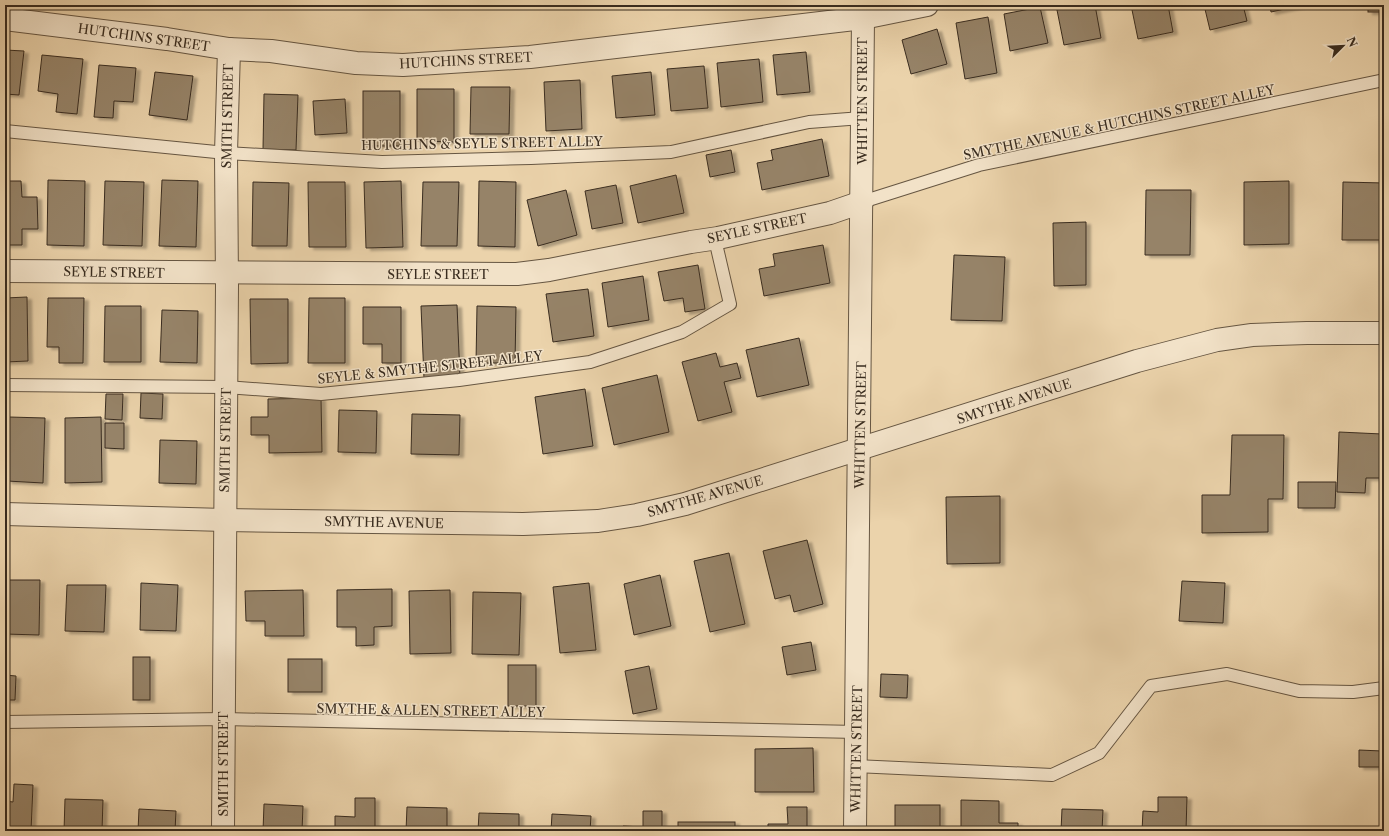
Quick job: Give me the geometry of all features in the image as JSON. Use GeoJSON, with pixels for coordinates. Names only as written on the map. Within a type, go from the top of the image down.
{"type":"FeatureCollection","features":[{"type":"Feature","properties":{"kind":"street","name":"HUTCHINS STREET"},"geometry":{"type":"LineString","coordinates":[[5,19],[167,39],[229,49],[271,51],[356,62],[403,65],[530,57],[863,18],[927,5]]}},
{"type":"Feature","properties":{"kind":"street","name":"WHITTEN STREET"},"geometry":{"type":"LineString","coordinates":[[855,831],[863,18]]}},
{"type":"Feature","properties":{"kind":"street","name":"SMITH STREET"},"geometry":{"type":"LineString","coordinates":[[222,831],[227,273],[226,153],[229,49]]}},
{"type":"Feature","properties":{"kind":"street","name":"SEYLE STREET"},"geometry":{"type":"LineString","coordinates":[[5,271],[517,274],[549,270],[718,238],[830,213],[862,202]]}},
{"type":"Feature","properties":{"kind":"street","name":"SMYTHE AVENUE"},"geometry":{"type":"LineString","coordinates":[[5,514],[224,520],[523,524],[598,521],[638,515],[685,504],[1138,361],[1217,340],[1252,335],[1292,333],[1384,333]]}},
{"type":"Feature","properties":{"kind":"lane","name":"SMYTHE AVENUE & HUTCHINS STREET ALLEY"},"geometry":{"type":"LineString","coordinates":[[862,202],[979,165],[1384,80]]}},
{"type":"Feature","properties":{"kind":"lane","name":"HUTCHINS & SEYLE STREET ALLEY"},"geometry":{"type":"LineString","coordinates":[[5,131],[226,153],[382,162],[671,152],[808,122],[862,118]]}},
{"type":"Feature","properties":{"kind":"lane","name":"SEYLE & SMYTHE STREET ALLEY"},"geometry":{"type":"LineString","coordinates":[[5,385],[226,387],[321,394],[459,380],[590,362],[682,332],[730,304],[718,248],[718,238]]}},
{"type":"Feature","properties":{"kind":"lane"},"geometry":{"type":"LineString","coordinates":[[855,766],[1052,775],[1099,753],[1151,686],[1227,674],[1299,691],[1353,692],[1384,688]]}},
{"type":"Feature","properties":{"kind":"lane","name":"SMYTHE & ALLEN STREET ALLEY"},"geometry":{"type":"LineString","coordinates":[[5,722],[224,720],[857,732]]}},
{"type":"Feature","properties":{"kind":"building"},"geometry":{"type":"Polygon","coordinates":[[[1056,5],[1095,5],[1101,38],[1064,45],[1056,5]]]}},
{"type":"Feature","properties":{"kind":"building"},"geometry":{"type":"Polygon","coordinates":[[[1131,5],[1168,5],[1173,32],[1138,39],[1131,5]]]}},
{"type":"Feature","properties":{"kind":"building"},"geometry":{"type":"Polygon","coordinates":[[[1204,5],[1243,5],[1247,21],[1210,30],[1204,5]]]}},
{"type":"Feature","properties":{"kind":"building"},"geometry":{"type":"Polygon","coordinates":[[[1270,5],[1303,5],[1271,12],[1270,5]]]}},
{"type":"Feature","properties":{"kind":"building"},"geometry":{"type":"Polygon","coordinates":[[[1368,5],[1384,5],[1384,12],[1368,12],[1368,5]]]}},
{"type":"Feature","properties":{"kind":"building"},"geometry":{"type":"Polygon","coordinates":[[[1040,7],[1048,43],[1010,51],[1004,14],[1040,7]]]}},
{"type":"Feature","properties":{"kind":"building"},"geometry":{"type":"Polygon","coordinates":[[[988,17],[997,73],[965,79],[956,23],[988,17]]]}},
{"type":"Feature","properties":{"kind":"building"},"geometry":{"type":"Polygon","coordinates":[[[937,29],[947,64],[911,74],[902,40],[937,29]]]}},
{"type":"Feature","properties":{"kind":"building"},"geometry":{"type":"Polygon","coordinates":[[[5,50],[24,51],[19,95],[5,94],[5,50]]]}},
{"type":"Feature","properties":{"kind":"building"},"geometry":{"type":"Polygon","coordinates":[[[806,52],[810,92],[777,95],[773,55],[806,52]]]}},
{"type":"Feature","properties":{"kind":"building"},"geometry":{"type":"Polygon","coordinates":[[[42,55],[83,59],[77,114],[56,112],[58,94],[38,91],[42,55]]]}},
{"type":"Feature","properties":{"kind":"building"},"geometry":{"type":"Polygon","coordinates":[[[759,59],[763,102],[721,107],[717,63],[759,59]]]}},
{"type":"Feature","properties":{"kind":"building"},"geometry":{"type":"Polygon","coordinates":[[[99,65],[136,68],[133,102],[114,101],[113,118],[94,117],[99,65]]]}},
{"type":"Feature","properties":{"kind":"building"},"geometry":{"type":"Polygon","coordinates":[[[704,66],[708,108],[671,111],[667,69],[704,66]]]}},
{"type":"Feature","properties":{"kind":"building"},"geometry":{"type":"Polygon","coordinates":[[[155,72],[193,76],[187,120],[149,115],[155,72]]]}},
{"type":"Feature","properties":{"kind":"building"},"geometry":{"type":"Polygon","coordinates":[[[651,72],[655,115],[616,118],[612,76],[651,72]]]}},
{"type":"Feature","properties":{"kind":"building"},"geometry":{"type":"Polygon","coordinates":[[[580,80],[582,129],[546,131],[544,82],[580,80]]]}},
{"type":"Feature","properties":{"kind":"building"},"geometry":{"type":"Polygon","coordinates":[[[471,87],[510,87],[509,134],[470,134],[471,87]]]}},
{"type":"Feature","properties":{"kind":"building"},"geometry":{"type":"Polygon","coordinates":[[[417,89],[454,89],[454,142],[417,141],[417,89]]]}},
{"type":"Feature","properties":{"kind":"building"},"geometry":{"type":"Polygon","coordinates":[[[363,91],[400,91],[400,146],[363,146],[363,91]]]}},
{"type":"Feature","properties":{"kind":"building"},"geometry":{"type":"Polygon","coordinates":[[[264,94],[298,95],[296,150],[263,149],[264,94]]]}},
{"type":"Feature","properties":{"kind":"building"},"geometry":{"type":"Polygon","coordinates":[[[345,99],[347,133],[315,135],[313,101],[345,99]]]}},
{"type":"Feature","properties":{"kind":"building"},"geometry":{"type":"Polygon","coordinates":[[[822,139],[829,176],[762,190],[757,163],[773,160],[771,150],[822,139]]]}},
{"type":"Feature","properties":{"kind":"building"},"geometry":{"type":"Polygon","coordinates":[[[731,150],[735,172],[710,177],[706,155],[731,150]]]}},
{"type":"Feature","properties":{"kind":"building"},"geometry":{"type":"Polygon","coordinates":[[[676,175],[684,213],[638,223],[630,186],[676,175]]]}},
{"type":"Feature","properties":{"kind":"building"},"geometry":{"type":"Polygon","coordinates":[[[48,180],[85,181],[84,246],[47,245],[48,180]]]}},
{"type":"Feature","properties":{"kind":"building"},"geometry":{"type":"Polygon","coordinates":[[[162,180],[198,181],[196,247],[159,246],[162,180]]]}},
{"type":"Feature","properties":{"kind":"building"},"geometry":{"type":"Polygon","coordinates":[[[5,181],[21,181],[22,197],[37,197],[38,229],[22,229],[22,245],[5,245],[5,181]]]}},
{"type":"Feature","properties":{"kind":"building"},"geometry":{"type":"Polygon","coordinates":[[[105,181],[144,182],[142,246],[103,245],[105,181]]]}},
{"type":"Feature","properties":{"kind":"building"},"geometry":{"type":"Polygon","coordinates":[[[401,181],[403,247],[366,248],[364,182],[401,181]]]}},
{"type":"Feature","properties":{"kind":"building"},"geometry":{"type":"Polygon","coordinates":[[[479,181],[516,182],[515,247],[478,246],[479,181]]]}},
{"type":"Feature","properties":{"kind":"building"},"geometry":{"type":"Polygon","coordinates":[[[1289,181],[1289,244],[1244,245],[1244,182],[1289,181]]]}},
{"type":"Feature","properties":{"kind":"building"},"geometry":{"type":"Polygon","coordinates":[[[253,182],[289,183],[287,246],[252,246],[253,182]]]}},
{"type":"Feature","properties":{"kind":"building"},"geometry":{"type":"Polygon","coordinates":[[[308,182],[345,182],[346,247],[309,247],[308,182]]]}},
{"type":"Feature","properties":{"kind":"building"},"geometry":{"type":"Polygon","coordinates":[[[423,182],[459,182],[457,246],[421,246],[423,182]]]}},
{"type":"Feature","properties":{"kind":"building"},"geometry":{"type":"Polygon","coordinates":[[[1343,182],[1384,183],[1384,240],[1342,240],[1343,182]]]}},
{"type":"Feature","properties":{"kind":"building"},"geometry":{"type":"Polygon","coordinates":[[[616,185],[623,223],[592,229],[585,191],[616,185]]]}},
{"type":"Feature","properties":{"kind":"building"},"geometry":{"type":"Polygon","coordinates":[[[566,190],[577,235],[538,246],[527,200],[566,190]]]}},
{"type":"Feature","properties":{"kind":"building"},"geometry":{"type":"Polygon","coordinates":[[[1146,190],[1191,190],[1190,255],[1145,255],[1146,190]]]}},
{"type":"Feature","properties":{"kind":"building"},"geometry":{"type":"Polygon","coordinates":[[[1086,222],[1086,285],[1054,286],[1053,223],[1086,222]]]}},
{"type":"Feature","properties":{"kind":"building"},"geometry":{"type":"Polygon","coordinates":[[[823,245],[830,283],[764,296],[759,269],[775,266],[773,254],[823,245]]]}},
{"type":"Feature","properties":{"kind":"building"},"geometry":{"type":"Polygon","coordinates":[[[954,255],[1005,257],[1002,321],[951,320],[954,255]]]}},
{"type":"Feature","properties":{"kind":"building"},"geometry":{"type":"Polygon","coordinates":[[[698,265],[705,309],[685,312],[683,298],[664,301],[658,272],[698,265]]]}},
{"type":"Feature","properties":{"kind":"building"},"geometry":{"type":"Polygon","coordinates":[[[643,276],[649,320],[608,327],[602,283],[643,276]]]}},
{"type":"Feature","properties":{"kind":"building"},"geometry":{"type":"Polygon","coordinates":[[[588,289],[594,336],[553,342],[546,294],[588,289]]]}},
{"type":"Feature","properties":{"kind":"building"},"geometry":{"type":"Polygon","coordinates":[[[27,297],[28,361],[5,362],[5,298],[27,297]]]}},
{"type":"Feature","properties":{"kind":"building"},"geometry":{"type":"Polygon","coordinates":[[[48,298],[84,298],[83,363],[59,363],[59,347],[47,347],[48,298]]]}},
{"type":"Feature","properties":{"kind":"building"},"geometry":{"type":"Polygon","coordinates":[[[309,298],[345,298],[345,363],[308,363],[309,298]]]}},
{"type":"Feature","properties":{"kind":"building"},"geometry":{"type":"Polygon","coordinates":[[[250,299],[288,299],[288,363],[251,364],[250,299]]]}},
{"type":"Feature","properties":{"kind":"building"},"geometry":{"type":"Polygon","coordinates":[[[457,305],[460,377],[424,379],[421,306],[457,305]]]}},
{"type":"Feature","properties":{"kind":"building"},"geometry":{"type":"Polygon","coordinates":[[[105,306],[141,306],[141,362],[104,362],[105,306]]]}},
{"type":"Feature","properties":{"kind":"building"},"geometry":{"type":"Polygon","coordinates":[[[477,306],[516,307],[515,363],[476,363],[477,306]]]}},
{"type":"Feature","properties":{"kind":"building"},"geometry":{"type":"Polygon","coordinates":[[[363,307],[401,307],[401,363],[382,363],[382,344],[363,344],[363,307]]]}},
{"type":"Feature","properties":{"kind":"building"},"geometry":{"type":"Polygon","coordinates":[[[162,310],[198,311],[197,363],[160,362],[162,310]]]}},
{"type":"Feature","properties":{"kind":"building"},"geometry":{"type":"Polygon","coordinates":[[[799,338],[809,385],[757,397],[746,350],[799,338]]]}},
{"type":"Feature","properties":{"kind":"building"},"geometry":{"type":"Polygon","coordinates":[[[716,353],[720,367],[737,363],[741,378],[724,382],[732,412],[698,421],[682,362],[716,353]]]}},
{"type":"Feature","properties":{"kind":"building"},"geometry":{"type":"Polygon","coordinates":[[[657,375],[669,432],[614,445],[602,388],[657,375]]]}},
{"type":"Feature","properties":{"kind":"building"},"geometry":{"type":"Polygon","coordinates":[[[585,389],[593,446],[543,454],[535,397],[585,389]]]}},
{"type":"Feature","properties":{"kind":"building"},"geometry":{"type":"Polygon","coordinates":[[[141,393],[163,394],[162,419],[140,418],[141,393]]]}},
{"type":"Feature","properties":{"kind":"building"},"geometry":{"type":"Polygon","coordinates":[[[106,394],[123,394],[122,420],[105,419],[106,394]]]}},
{"type":"Feature","properties":{"kind":"building"},"geometry":{"type":"Polygon","coordinates":[[[321,398],[322,452],[269,453],[269,435],[251,435],[251,417],[268,417],[268,399],[321,398]]]}},
{"type":"Feature","properties":{"kind":"building"},"geometry":{"type":"Polygon","coordinates":[[[339,410],[377,411],[376,453],[338,452],[339,410]]]}},
{"type":"Feature","properties":{"kind":"building"},"geometry":{"type":"Polygon","coordinates":[[[412,414],[460,415],[459,455],[411,454],[412,414]]]}},
{"type":"Feature","properties":{"kind":"building"},"geometry":{"type":"Polygon","coordinates":[[[9,417],[45,418],[43,483],[7,481],[9,417]]]}},
{"type":"Feature","properties":{"kind":"building"},"geometry":{"type":"Polygon","coordinates":[[[101,417],[102,482],[65,483],[65,418],[101,417]]]}},
{"type":"Feature","properties":{"kind":"building"},"geometry":{"type":"Polygon","coordinates":[[[105,423],[124,423],[124,449],[105,448],[105,423]]]}},
{"type":"Feature","properties":{"kind":"building"},"geometry":{"type":"Polygon","coordinates":[[[1339,432],[1382,434],[1380,478],[1366,478],[1365,493],[1337,492],[1339,432]]]}},
{"type":"Feature","properties":{"kind":"building"},"geometry":{"type":"Polygon","coordinates":[[[1232,435],[1284,435],[1283,499],[1268,499],[1268,532],[1202,533],[1202,495],[1230,495],[1232,435]]]}},
{"type":"Feature","properties":{"kind":"building"},"geometry":{"type":"Polygon","coordinates":[[[160,440],[197,441],[196,484],[159,483],[160,440]]]}},
{"type":"Feature","properties":{"kind":"building"},"geometry":{"type":"Polygon","coordinates":[[[1298,482],[1336,482],[1335,508],[1298,508],[1298,482]]]}},
{"type":"Feature","properties":{"kind":"building"},"geometry":{"type":"Polygon","coordinates":[[[1000,496],[1000,563],[947,564],[946,497],[1000,496]]]}},
{"type":"Feature","properties":{"kind":"building"},"geometry":{"type":"Polygon","coordinates":[[[807,540],[823,604],[794,612],[790,595],[775,599],[763,551],[807,540]]]}},
{"type":"Feature","properties":{"kind":"building"},"geometry":{"type":"Polygon","coordinates":[[[729,553],[745,624],[710,632],[694,561],[729,553]]]}},
{"type":"Feature","properties":{"kind":"building"},"geometry":{"type":"Polygon","coordinates":[[[660,575],[671,626],[634,635],[624,584],[660,575]]]}},
{"type":"Feature","properties":{"kind":"building"},"geometry":{"type":"Polygon","coordinates":[[[5,580],[40,580],[39,635],[5,634],[5,580]]]}},
{"type":"Feature","properties":{"kind":"building"},"geometry":{"type":"Polygon","coordinates":[[[1182,581],[1225,583],[1223,623],[1179,621],[1182,581]]]}},
{"type":"Feature","properties":{"kind":"building"},"geometry":{"type":"Polygon","coordinates":[[[141,583],[178,585],[176,631],[140,630],[141,583]]]}},
{"type":"Feature","properties":{"kind":"building"},"geometry":{"type":"Polygon","coordinates":[[[589,583],[596,650],[560,653],[553,587],[589,583]]]}},
{"type":"Feature","properties":{"kind":"building"},"geometry":{"type":"Polygon","coordinates":[[[67,585],[106,585],[104,632],[65,631],[67,585]]]}},
{"type":"Feature","properties":{"kind":"building"},"geometry":{"type":"Polygon","coordinates":[[[392,589],[392,626],[374,627],[374,645],[356,646],[356,627],[337,627],[337,590],[392,589]]]}},
{"type":"Feature","properties":{"kind":"building"},"geometry":{"type":"Polygon","coordinates":[[[303,590],[304,636],[265,636],[265,621],[246,621],[245,591],[303,590]]]}},
{"type":"Feature","properties":{"kind":"building"},"geometry":{"type":"Polygon","coordinates":[[[450,590],[451,653],[410,654],[409,591],[450,590]]]}},
{"type":"Feature","properties":{"kind":"building"},"geometry":{"type":"Polygon","coordinates":[[[473,592],[521,593],[519,655],[472,654],[473,592]]]}},
{"type":"Feature","properties":{"kind":"building"},"geometry":{"type":"Polygon","coordinates":[[[811,642],[816,670],[787,675],[782,647],[811,642]]]}},
{"type":"Feature","properties":{"kind":"building"},"geometry":{"type":"Polygon","coordinates":[[[133,657],[150,657],[150,700],[133,700],[133,657]]]}},
{"type":"Feature","properties":{"kind":"building"},"geometry":{"type":"Polygon","coordinates":[[[288,659],[322,659],[322,692],[288,692],[288,659]]]}},
{"type":"Feature","properties":{"kind":"building"},"geometry":{"type":"Polygon","coordinates":[[[508,665],[536,665],[536,706],[508,706],[508,665]]]}},
{"type":"Feature","properties":{"kind":"building"},"geometry":{"type":"Polygon","coordinates":[[[649,666],[657,709],[633,714],[625,671],[649,666]]]}},
{"type":"Feature","properties":{"kind":"building"},"geometry":{"type":"Polygon","coordinates":[[[881,674],[908,675],[907,698],[880,697],[881,674]]]}},
{"type":"Feature","properties":{"kind":"building"},"geometry":{"type":"Polygon","coordinates":[[[5,675],[16,676],[15,700],[5,700],[5,675]]]}},
{"type":"Feature","properties":{"kind":"building"},"geometry":{"type":"Polygon","coordinates":[[[1382,712],[1384,712],[1384,801],[1382,801],[1383,767],[1359,767],[1359,750],[1382,751],[1382,712]]]}},
{"type":"Feature","properties":{"kind":"building"},"geometry":{"type":"Polygon","coordinates":[[[813,748],[814,792],[755,792],[755,749],[813,748]]]}},
{"type":"Feature","properties":{"kind":"building"},"geometry":{"type":"Polygon","coordinates":[[[14,784],[33,785],[31,831],[5,831],[5,801],[13,802],[14,784]]]}},
{"type":"Feature","properties":{"kind":"building"},"geometry":{"type":"Polygon","coordinates":[[[1158,797],[1187,797],[1186,831],[1142,831],[1143,811],[1158,812],[1158,797]]]}},
{"type":"Feature","properties":{"kind":"building"},"geometry":{"type":"Polygon","coordinates":[[[355,798],[375,798],[375,831],[335,831],[335,816],[355,817],[355,798]]]}},
{"type":"Feature","properties":{"kind":"building"},"geometry":{"type":"Polygon","coordinates":[[[65,799],[103,800],[102,831],[64,831],[65,799]]]}},
{"type":"Feature","properties":{"kind":"building"},"geometry":{"type":"Polygon","coordinates":[[[961,800],[999,801],[999,823],[1018,823],[1018,831],[961,831],[961,800]]]}},
{"type":"Feature","properties":{"kind":"building"},"geometry":{"type":"Polygon","coordinates":[[[264,804],[303,806],[302,831],[263,831],[264,804]]]}},
{"type":"Feature","properties":{"kind":"building"},"geometry":{"type":"Polygon","coordinates":[[[895,805],[940,805],[940,831],[895,831],[895,805]]]}},
{"type":"Feature","properties":{"kind":"building"},"geometry":{"type":"Polygon","coordinates":[[[407,807],[447,808],[447,831],[406,831],[407,807]]]}},
{"type":"Feature","properties":{"kind":"building"},"geometry":{"type":"Polygon","coordinates":[[[787,807],[807,807],[807,831],[768,831],[768,824],[788,824],[787,807]]]}},
{"type":"Feature","properties":{"kind":"building"},"geometry":{"type":"Polygon","coordinates":[[[139,809],[176,811],[175,831],[138,831],[139,809]]]}},
{"type":"Feature","properties":{"kind":"building"},"geometry":{"type":"Polygon","coordinates":[[[1062,809],[1103,810],[1102,831],[1061,831],[1062,809]]]}},
{"type":"Feature","properties":{"kind":"building"},"geometry":{"type":"Polygon","coordinates":[[[643,811],[662,811],[662,831],[623,831],[623,826],[643,827],[643,811]]]}},
{"type":"Feature","properties":{"kind":"building"},"geometry":{"type":"Polygon","coordinates":[[[479,813],[519,814],[519,831],[478,831],[479,813]]]}},
{"type":"Feature","properties":{"kind":"building"},"geometry":{"type":"Polygon","coordinates":[[[552,814],[591,816],[590,831],[551,831],[552,814]]]}},
{"type":"Feature","properties":{"kind":"building"},"geometry":{"type":"Polygon","coordinates":[[[678,822],[735,822],[735,831],[678,831],[678,822]]]}}]}
